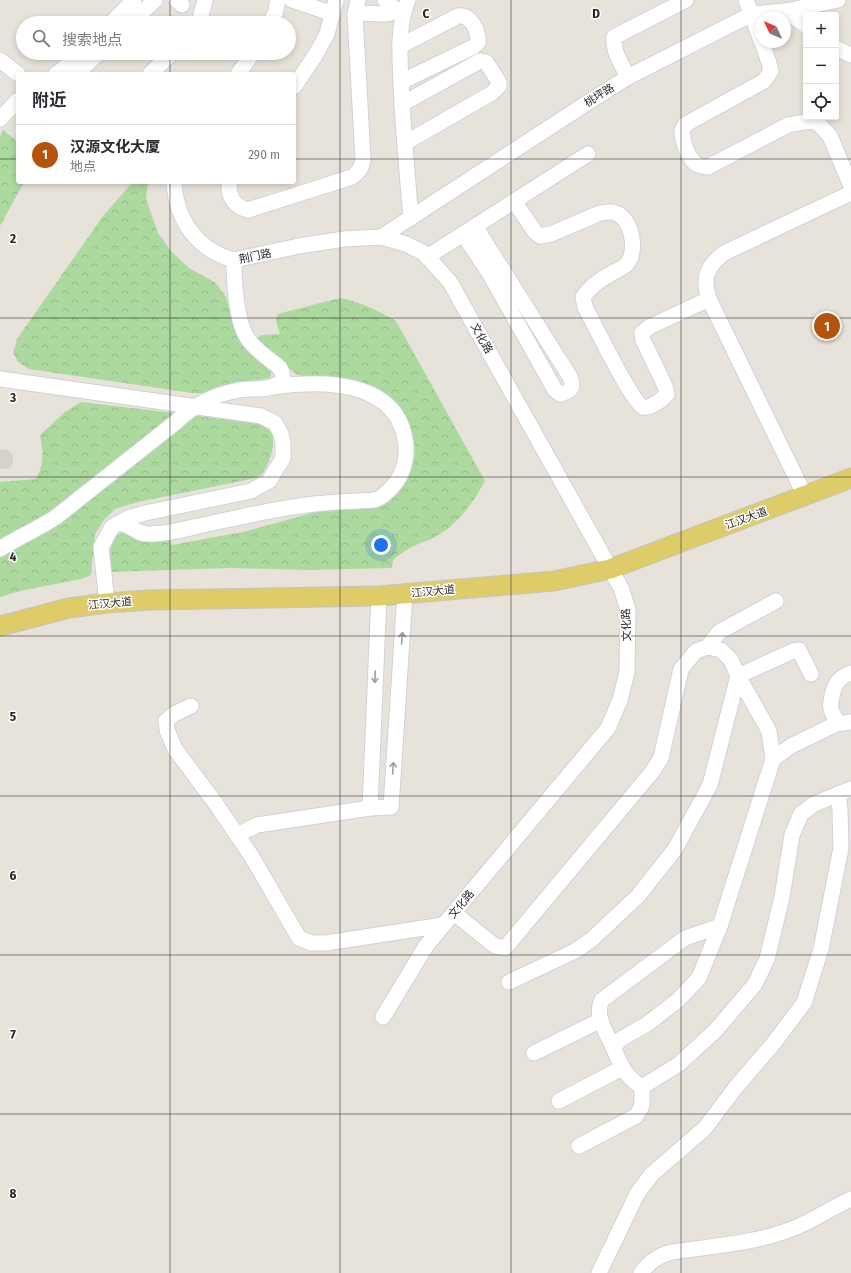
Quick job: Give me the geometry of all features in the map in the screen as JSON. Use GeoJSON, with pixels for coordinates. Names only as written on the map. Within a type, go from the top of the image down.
{"type":"FeatureCollection","features":[{"type":"Feature","properties":{"kind":"main road","name":"江汉大道"},"geometry":{"type":"LineString","coordinates":[[0,626],[69,608],[107,603],[149,600],[379,596],[554,581],[610,569],[851,478]]}},
{"type":"Feature","properties":{"kind":"street"},"geometry":{"type":"LineString","coordinates":[[118,16],[134,0]]}},
{"type":"Feature","properties":{"kind":"street"},"geometry":{"type":"LineString","coordinates":[[137,16],[154,0]]}},
{"type":"Feature","properties":{"kind":"street"},"geometry":{"type":"LineString","coordinates":[[200,16],[205,0]]}},
{"type":"Feature","properties":{"kind":"street"},"geometry":{"type":"LineString","coordinates":[[274,16],[278,0]]}},
{"type":"Feature","properties":{"kind":"street"},"geometry":{"type":"LineString","coordinates":[[385,0],[399,5]]}},
{"type":"Feature","properties":{"kind":"street"},"geometry":{"type":"LineString","coordinates":[[408,0],[401,23],[400,46],[402,104],[411,218]]}},
{"type":"Feature","properties":{"kind":"street"},"geometry":{"type":"LineString","coordinates":[[628,77],[613,42],[614,37],[686,0]]}},
{"type":"Feature","properties":{"kind":"street"},"geometry":{"type":"LineString","coordinates":[[746,0],[755,23]]}},
{"type":"Feature","properties":{"kind":"street","name":"桃坪路"},"geometry":{"type":"LineString","coordinates":[[381,237],[628,77],[752,14],[786,11],[838,0]]}},
{"type":"Feature","properties":{"kind":"street"},"geometry":{"type":"LineString","coordinates":[[296,1],[334,7],[327,34],[296,85]]}},
{"type":"Feature","properties":{"kind":"street"},"geometry":{"type":"LineString","coordinates":[[230,184],[228,190],[230,196],[239,206],[248,210],[352,177],[360,170],[363,159],[356,6],[386,14],[399,5]]}},
{"type":"Feature","properties":{"kind":"street"},"geometry":{"type":"LineString","coordinates":[[786,11],[803,24]]}},
{"type":"Feature","properties":{"kind":"street"},"geometry":{"type":"LineString","coordinates":[[400,46],[458,16],[464,15],[469,18],[477,32],[478,38],[478,43],[473,48],[401,82]]}},
{"type":"Feature","properties":{"kind":"street"},"geometry":{"type":"LineString","coordinates":[[764,48],[771,72],[764,81],[686,124],[682,130],[682,137],[690,156],[698,165],[708,167],[788,125],[816,121],[830,136],[851,186]]}},
{"type":"Feature","properties":{"kind":"street"},"geometry":{"type":"LineString","coordinates":[[839,50],[851,56]]}},
{"type":"Feature","properties":{"kind":"street"},"geometry":{"type":"LineString","coordinates":[[0,60],[16,72]]}},
{"type":"Feature","properties":{"kind":"street"},"geometry":{"type":"LineString","coordinates":[[59,72],[73,60]]}},
{"type":"Feature","properties":{"kind":"street"},"geometry":{"type":"LineString","coordinates":[[78,72],[91,60]]}},
{"type":"Feature","properties":{"kind":"street"},"geometry":{"type":"LineString","coordinates":[[152,72],[165,60]]}},
{"type":"Feature","properties":{"kind":"street"},"geometry":{"type":"LineString","coordinates":[[239,72],[248,60]]}},
{"type":"Feature","properties":{"kind":"street"},"geometry":{"type":"LineString","coordinates":[[402,104],[480,61],[486,62],[499,82],[499,86],[492,93],[405,143]]}},
{"type":"Feature","properties":{"kind":"street"},"geometry":{"type":"LineString","coordinates":[[0,119],[16,102]]}},
{"type":"Feature","properties":{"kind":"street"},"geometry":{"type":"LineString","coordinates":[[427,257],[588,154]]}},
{"type":"Feature","properties":{"kind":"street","name":"荆门路"},"geometry":{"type":"LineString","coordinates":[[174,184],[177,205],[196,239],[203,246],[220,256],[234,260],[299,246],[344,239],[381,237]]}},
{"type":"Feature","properties":{"kind":"street"},"geometry":{"type":"LineString","coordinates":[[805,496],[709,299],[706,290],[705,278],[711,265],[724,253],[851,193]]}},
{"type":"Feature","properties":{"kind":"street"},"geometry":{"type":"LineString","coordinates":[[514,201],[535,232],[540,236],[551,234],[600,213],[614,212],[621,215],[626,222],[632,239],[632,248],[627,264],[591,287],[583,297],[586,307],[624,381],[637,402],[642,406],[647,407],[652,405],[667,394],[665,386],[643,340],[642,333],[649,327],[709,299]]}},
{"type":"Feature","properties":{"kind":"street"},"geometry":{"type":"LineString","coordinates":[[469,230],[570,377],[573,386],[569,391],[560,394],[555,390],[492,277],[469,230]]}},
{"type":"Feature","properties":{"kind":"street","name":"文化路"},"geometry":{"type":"LineString","coordinates":[[381,237],[406,244],[424,254],[450,282],[621,588],[628,610],[627,672],[620,700],[608,728],[426,946],[383,1017]]}},
{"type":"Feature","properties":{"kind":"street"},"geometry":{"type":"LineString","coordinates":[[234,260],[234,280],[237,300],[248,340],[280,368],[283,374],[283,379],[279,384],[272,387]]}},
{"type":"Feature","properties":{"kind":"street"},"geometry":{"type":"LineString","coordinates":[[0,379],[261,416],[275,423],[281,434],[284,452],[283,458],[269,481],[251,491],[145,513],[128,518],[112,527],[101,547],[107,603]]}},
{"type":"Feature","properties":{"kind":"street"},"geometry":{"type":"LineString","coordinates":[[0,549],[40,528],[56,517],[187,412],[215,396],[239,390],[312,383],[337,384],[373,395],[384,402],[396,415],[401,424],[405,438],[407,455],[402,472],[387,492],[375,500],[324,503],[284,509],[166,533],[143,534],[131,526],[120,523]]}},
{"type":"Feature","properties":{"kind":"street"},"geometry":{"type":"LineString","coordinates":[[237,835],[257,825],[370,808],[391,807],[405,594]]}},
{"type":"Feature","properties":{"kind":"street"},"geometry":{"type":"LineString","coordinates":[[370,808],[379,596]]}},
{"type":"Feature","properties":{"kind":"street"},"geometry":{"type":"LineString","coordinates":[[708,647],[719,632],[776,602]]}},
{"type":"Feature","properties":{"kind":"street"},"geometry":{"type":"LineString","coordinates":[[454,913],[495,946],[505,948],[652,772],[661,758],[681,669],[696,651],[708,647],[721,650],[731,660],[738,676],[769,731],[773,759],[720,926],[699,978],[677,1002],[647,1024],[621,1039],[613,1046]]}},
{"type":"Feature","properties":{"kind":"street"},"geometry":{"type":"LineString","coordinates":[[738,676],[792,651],[798,650],[811,674]]}},
{"type":"Feature","properties":{"kind":"street"},"geometry":{"type":"LineString","coordinates":[[836,724],[831,709],[831,700],[835,685],[844,675],[851,673]]}},
{"type":"Feature","properties":{"kind":"street"},"geometry":{"type":"LineString","coordinates":[[509,982],[575,952],[591,940],[638,896],[675,849],[710,785],[738,676]]}},
{"type":"Feature","properties":{"kind":"street"},"geometry":{"type":"LineString","coordinates":[[191,706],[174,714],[166,721],[167,730],[176,749],[252,857],[299,938],[311,943],[326,943],[443,925]]}},
{"type":"Feature","properties":{"kind":"street"},"geometry":{"type":"LineString","coordinates":[[773,759],[791,746],[836,724],[851,722]]}},
{"type":"Feature","properties":{"kind":"street"},"geometry":{"type":"LineString","coordinates":[[642,1087],[679,1064],[716,1030],[756,984],[767,959],[782,897],[792,835],[801,814],[814,804],[844,791]]}},
{"type":"Feature","properties":{"kind":"street"},"geometry":{"type":"LineString","coordinates":[[599,1273],[637,1194],[651,1175],[705,1128],[804,1003],[821,949],[841,848],[840,810],[844,791]]}},
{"type":"Feature","properties":{"kind":"street"},"geometry":{"type":"LineString","coordinates":[[642,1087],[632,1081],[622,1068],[601,1020],[598,1007],[602,1000],[685,938],[720,926]]}},
{"type":"Feature","properties":{"kind":"street"},"geometry":{"type":"LineString","coordinates":[[534,1053],[601,1020]]}},
{"type":"Feature","properties":{"kind":"street"},"geometry":{"type":"LineString","coordinates":[[559,1101],[622,1068]]}},
{"type":"Feature","properties":{"kind":"street"},"geometry":{"type":"LineString","coordinates":[[579,1146],[636,1116],[642,1106],[642,1087]]}},
{"type":"Feature","properties":{"kind":"street"},"geometry":{"type":"LineString","coordinates":[[641,1273],[652,1261],[662,1254],[767,1236],[798,1226],[851,1199]]}},
{"type":"Feature","properties":{"kind":"green space"},"geometry":{"type":"Polygon","coordinates":[[[3,130],[16,140],[16,184],[23,184],[0,226],[0,137],[3,130]]]}},
{"type":"Feature","properties":{"kind":"green space"},"geometry":{"type":"Polygon","coordinates":[[[131,184],[148,184],[146,199],[158,233],[171,251],[189,268],[216,283],[226,297],[236,335],[255,358],[272,370],[270,378],[232,384],[207,393],[192,393],[29,369],[18,362],[13,353],[17,339],[103,216],[131,184]]]}},
{"type":"Feature","properties":{"kind":"green space"},"geometry":{"type":"Polygon","coordinates":[[[341,298],[370,307],[396,321],[485,481],[463,514],[449,528],[398,556],[393,560],[392,568],[308,570],[230,568],[109,572],[110,554],[113,542],[120,533],[126,531],[141,541],[168,538],[172,545],[243,532],[312,513],[340,508],[360,509],[379,505],[412,443],[406,418],[393,401],[296,374],[258,342],[258,337],[262,335],[280,334],[276,320],[278,314],[341,298]]]}},
{"type":"Feature","properties":{"kind":"green space"},"geometry":{"type":"Polygon","coordinates":[[[81,402],[259,423],[265,426],[272,435],[272,450],[266,468],[259,476],[252,479],[138,502],[115,509],[104,520],[95,534],[91,575],[81,579],[20,591],[0,597],[0,482],[36,479],[42,462],[40,435],[65,412],[81,402]]]}},
{"type":"Feature","properties":{"kind":"shaded area"},"geometry":{"type":"Polygon","coordinates":[[[0,449],[8,450],[13,455],[13,462],[10,468],[0,469],[0,449]]]}},
{"type":"Feature","properties":{"kind":"place","name":"汉源文化大厦"},"geometry":{"type":"Point","coordinates":[827,326]}}]}
